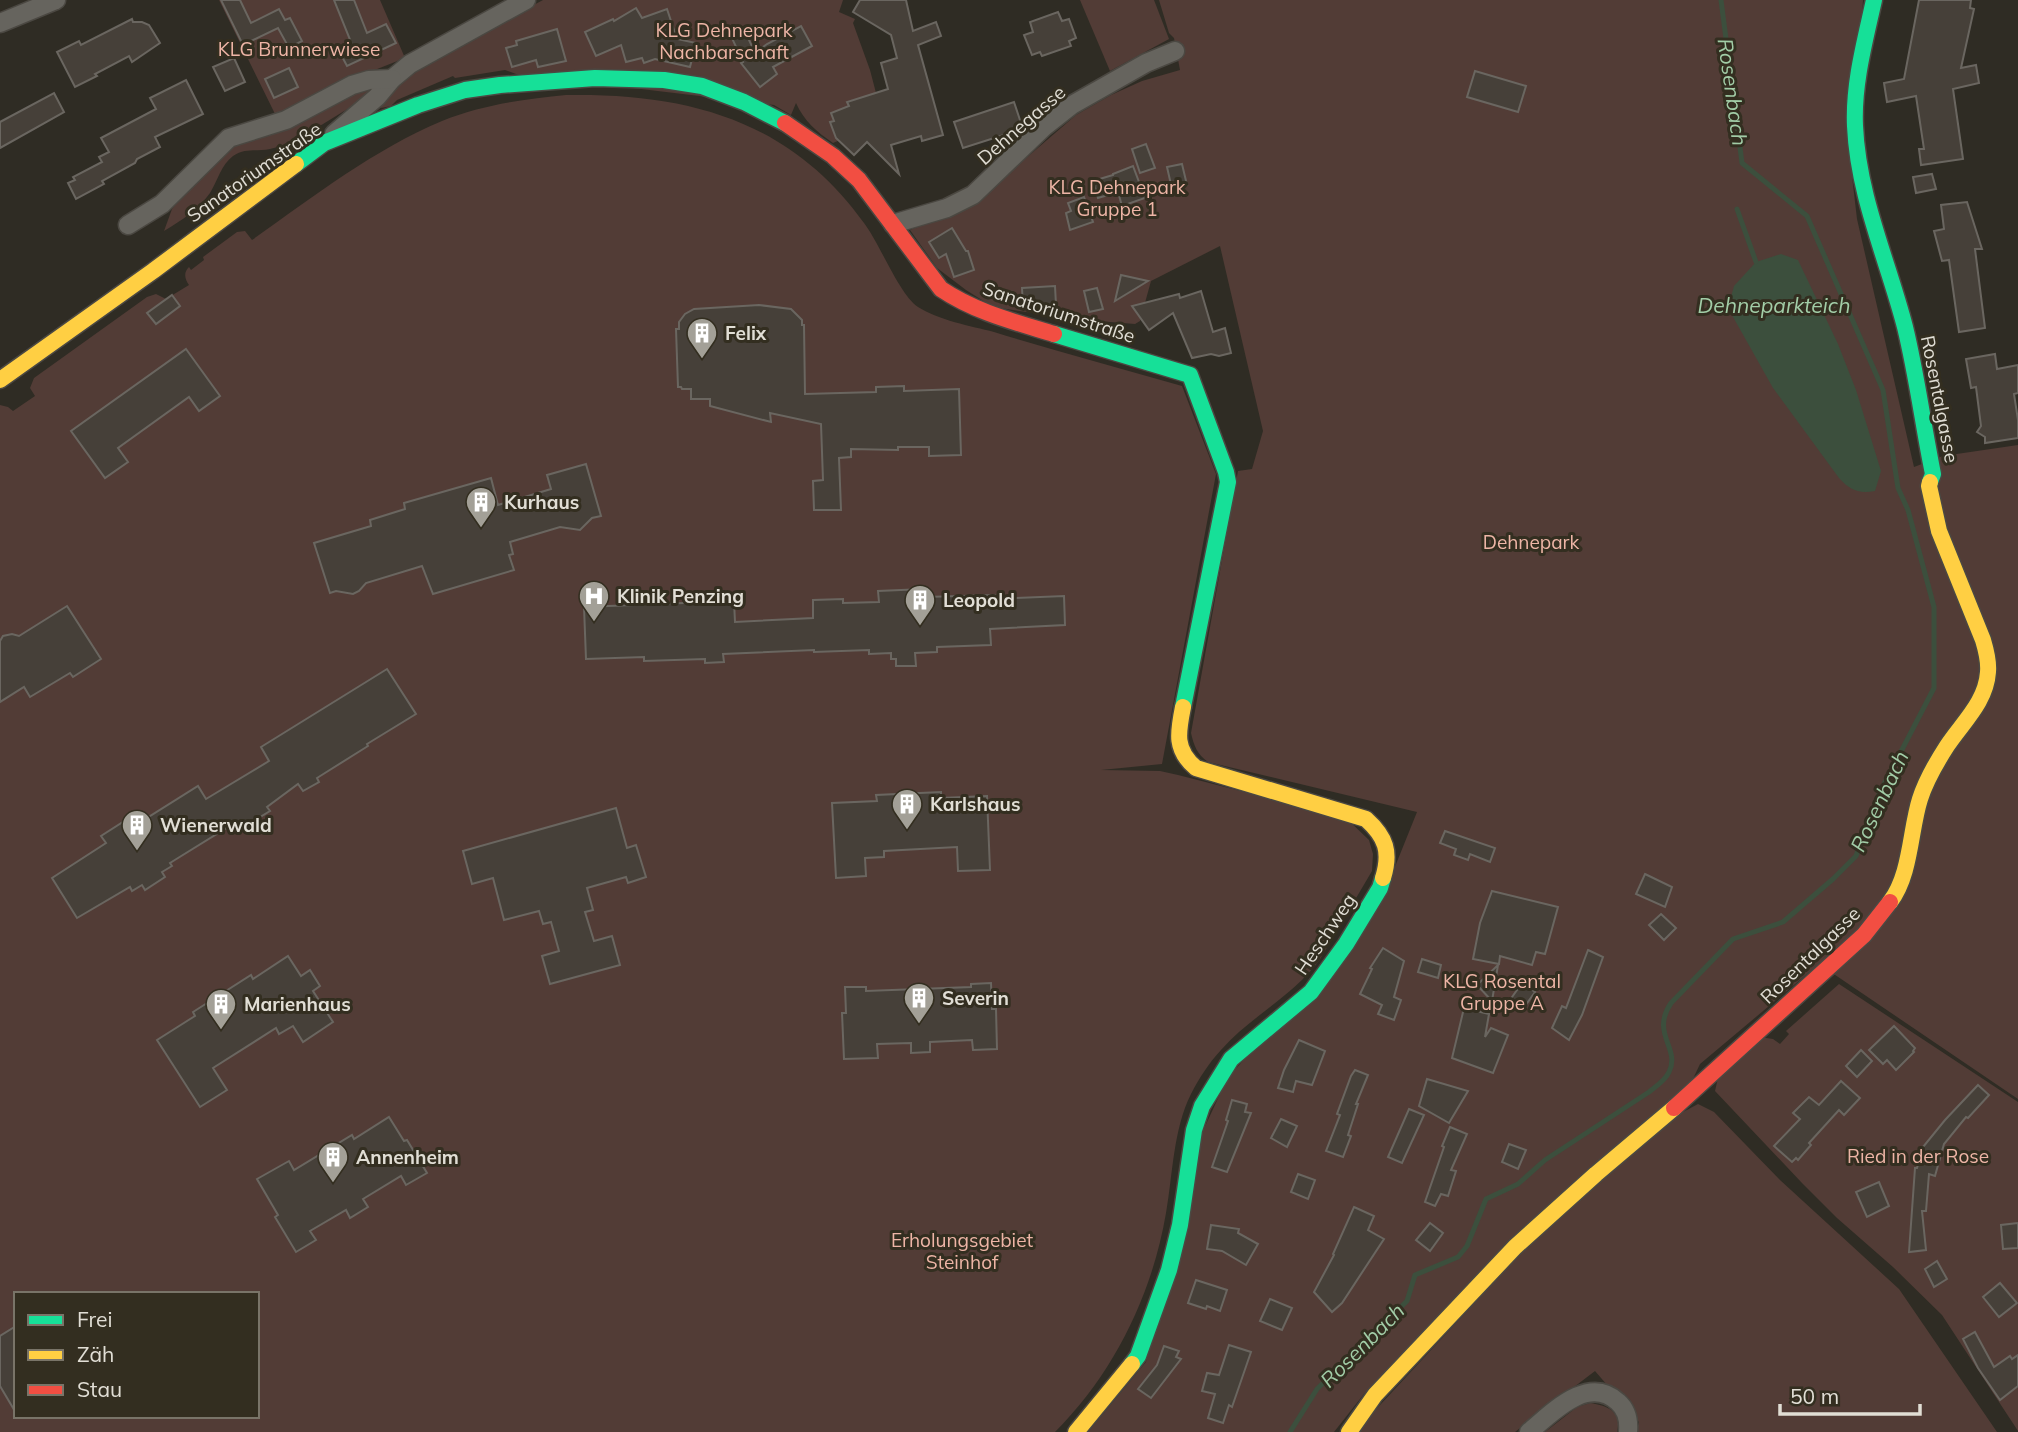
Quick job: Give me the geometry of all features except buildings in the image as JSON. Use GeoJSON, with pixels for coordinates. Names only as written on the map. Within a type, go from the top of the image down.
{"type":"FeatureCollection","features":[{"type":"Feature","properties":{"kind":"street"},"geometry":{"type":"LineString","coordinates":[[0,23],[56,0]]}},
{"type":"Feature","properties":{"kind":"street","name":"Rosentalgasse"},"geometry":{"type":"LineString","coordinates":[[1349,1432],[1375,1395],[1515,1247],[1595,1174],[1710,1076],[1879,918],[1902,880],[1926,782],[1947,746],[1980,702],[1988,673],[1987,656],[1934,512],[1929,486],[1933,474],[1913,360],[1865,190],[1857,149],[1857,85],[1874,0]]}},
{"type":"Feature","properties":{"kind":"street"},"geometry":{"type":"LineString","coordinates":[[324,143],[410,64],[524,1]]}},
{"type":"Feature","properties":{"kind":"street","name":"Dehnegasse"},"geometry":{"type":"LineString","coordinates":[[893,224],[947,208],[973,195],[1044,127],[1072,106],[1146,63],[1175,51]]}},
{"type":"Feature","properties":{"kind":"street","name":"Sanatoriumstraße"},"geometry":{"type":"LineString","coordinates":[[0,380],[324,143],[418,105],[465,90],[595,78],[664,79],[702,86],[744,102],[801,133],[833,156],[859,180],[941,289],[956,299],[995,316],[1190,375],[1228,482],[1219,530]]}},
{"type":"Feature","properties":{"kind":"street","name":"Sanatoriumstraße"},"geometry":{"type":"LineString","coordinates":[[128,225],[162,204],[229,138],[286,120],[352,85],[369,80],[392,79]]}},
{"type":"Feature","properties":{"kind":"street","name":"Heschweg"},"geometry":{"type":"LineString","coordinates":[[1076,1432],[1138,1356],[1169,1270],[1180,1224],[1194,1130],[1210,1091],[1231,1059],[1311,992],[1329,970],[1373,901],[1387,865],[1388,855],[1383,837],[1366,819],[1196,768],[1183,758],[1180,724],[1219,530]]}},
{"type":"Feature","properties":{"kind":"street"},"geometry":{"type":"LineString","coordinates":[[1529,1432],[1571,1399],[1581,1394],[1599,1392],[1611,1396],[1621,1405],[1628,1419],[1628,1432]]}},
{"type":"Feature","properties":{"kind":"green space","name":"KLG Brunnerwiese"},"geometry":{"type":"Polygon","coordinates":[[[219,0],[380,0],[405,58],[347,81],[277,118],[219,0]]]}},
{"type":"Feature","properties":{"kind":"green space","name":"KLG Dehnepark Nachbarschaft"},"geometry":{"type":"Polygon","coordinates":[[[543,0],[843,0],[839,12],[855,19],[853,23],[870,70],[881,112],[870,127],[833,143],[811,126],[796,103],[791,115],[774,105],[516,74],[505,70],[455,78],[453,76],[397,100],[391,106],[381,108],[383,101],[407,75],[543,0]]]}},
{"type":"Feature","properties":{"kind":"green space"},"geometry":{"type":"Polygon","coordinates":[[[1080,0],[1154,0],[1169,39],[1110,71],[1080,0]]]}},
{"type":"Feature","properties":{"kind":"green space"},"geometry":{"type":"Polygon","coordinates":[[[1159,0],[1863,0],[1852,176],[1857,219],[1914,467],[1943,456],[2018,445],[2018,1099],[1819,964],[1700,1064],[1691,1083],[1364,1394],[1334,1432],[1088,1432],[1146,1362],[1201,1135],[1227,1079],[1380,904],[1417,812],[1208,762],[1193,742],[1191,733],[1238,471],[1252,469],[1263,431],[1220,246],[1151,281],[1140,321],[1135,324],[1073,319],[993,307],[937,268],[910,230],[974,203],[1076,115],[1142,81],[1180,70],[1174,38],[1169,33],[1159,0]]]}},
{"type":"Feature","properties":{"kind":"green space"},"geometry":{"type":"Polygon","coordinates":[[[370,88],[367,97],[297,140],[233,156],[225,164],[210,193],[200,205],[164,231],[172,209],[203,168],[221,150],[352,91],[370,88]]]}},
{"type":"Feature","properties":{"kind":"green space","name":"Klinik Penzing"},"geometry":{"type":"Polygon","coordinates":[[[566,95],[611,96],[694,107],[733,120],[769,137],[803,159],[835,188],[864,223],[904,291],[918,307],[955,322],[1182,386],[1216,474],[1162,764],[1101,770],[1160,771],[1346,818],[1369,840],[1373,854],[1372,871],[1319,961],[1296,986],[1232,1038],[1197,1082],[1180,1122],[1160,1244],[1140,1303],[1112,1358],[1095,1384],[1055,1432],[0,1432],[0,405],[13,411],[35,396],[30,388],[34,378],[147,297],[156,294],[166,299],[189,285],[185,276],[189,267],[191,270],[204,260],[203,257],[237,232],[245,231],[252,240],[368,160],[442,121],[487,107],[566,95]]]}},
{"type":"Feature","properties":{"kind":"green space","name":"Ried in der Rose"},"geometry":{"type":"Polygon","coordinates":[[[1839,984],[2018,1102],[2018,1431],[1942,1315],[1837,1218],[1715,1091],[1718,1078],[1760,1037],[1773,1039],[1780,1044],[1789,1034],[1786,1031],[1839,984]]]}},
{"type":"Feature","properties":{"kind":"green space"},"geometry":{"type":"Polygon","coordinates":[[[1698,1104],[1714,1112],[1780,1180],[1899,1289],[1997,1432],[1636,1432],[1639,1422],[1595,1371],[1515,1432],[1359,1432],[1367,1419],[1521,1253],[1670,1119],[1698,1104]]]}},
{"type":"Feature","properties":{"kind":"green space"},"geometry":{"type":"Polygon","coordinates":[[[1590,1403],[1603,1406],[1615,1414],[1617,1432],[1545,1432],[1577,1407],[1590,1403]]]}},
{"type":"Feature","properties":{"kind":"water","name":"Dehneparkteich"},"geometry":{"type":"Polygon","coordinates":[[[1781,254],[1798,260],[1838,344],[1856,390],[1881,471],[1875,491],[1855,490],[1839,478],[1773,388],[1728,308],[1734,286],[1756,262],[1781,254]]]}},
{"type":"Feature","properties":{"kind":"waterway","name":"Rosenbach"},"geometry":{"type":"LineString","coordinates":[[1290,1432],[1317,1389],[1407,1301],[1415,1275],[1458,1257],[1467,1246],[1486,1199],[1518,1184],[1545,1160],[1649,1092],[1665,1078],[1672,1063],[1664,1032],[1665,1014],[1671,1003],[1733,939],[1783,922],[1856,856],[1880,792],[1934,688],[1934,607],[1908,510],[1898,488],[1883,390],[1807,216],[1742,163],[1721,0]]}},
{"type":"Feature","properties":{"kind":"waterway"},"geometry":{"type":"LineString","coordinates":[[1737,209],[1756,262]]}},
{"type":"Feature","properties":{"kind":"traffic: fast"},"geometry":{"type":"LineString","coordinates":[[1874,0],[1856,94],[1857,152],[1868,203],[1909,345],[1933,474],[1930,482]]}},
{"type":"Feature","properties":{"kind":"traffic: fast"},"geometry":{"type":"LineString","coordinates":[[296,164],[324,143],[418,105],[465,90],[500,85],[595,78],[664,80],[702,86],[744,102],[785,123]]}},
{"type":"Feature","properties":{"kind":"traffic: fast"},"geometry":{"type":"LineString","coordinates":[[1054,334],[1190,375],[1226,472],[1228,482],[1183,707]]}},
{"type":"Feature","properties":{"kind":"traffic: fast"},"geometry":{"type":"LineString","coordinates":[[1132,1364],[1138,1356],[1169,1270],[1180,1225],[1194,1130],[1202,1106],[1231,1059],[1311,992],[1346,944],[1380,888],[1383,878]]}},
{"type":"Feature","properties":{"kind":"traffic: slow"},"geometry":{"type":"LineString","coordinates":[[0,380],[153,271],[296,164]]}},
{"type":"Feature","properties":{"kind":"traffic: slow"},"geometry":{"type":"LineString","coordinates":[[1890,902],[1902,879],[1925,785],[1947,746],[1973,711],[1983,693],[1988,672],[1983,640],[1939,531],[1930,482]]}},
{"type":"Feature","properties":{"kind":"traffic: slow"},"geometry":{"type":"LineString","coordinates":[[1183,707],[1179,740],[1184,754],[1196,768],[1366,819],[1378,832],[1385,846],[1387,860],[1383,878]]}},
{"type":"Feature","properties":{"kind":"traffic: slow"},"geometry":{"type":"LineString","coordinates":[[1349,1432],[1375,1395],[1515,1247],[1674,1108]]}},
{"type":"Feature","properties":{"kind":"traffic: slow"},"geometry":{"type":"LineString","coordinates":[[1076,1432],[1132,1364]]}},
{"type":"Feature","properties":{"kind":"traffic: jam"},"geometry":{"type":"LineString","coordinates":[[785,123],[833,156],[859,180],[941,289],[981,310],[1054,334]]}},
{"type":"Feature","properties":{"kind":"traffic: jam"},"geometry":{"type":"LineString","coordinates":[[1674,1108],[1864,935],[1890,902]]}},
{"type":"Feature","properties":{"kind":"place","name":"Felix"},"geometry":{"type":"Point","coordinates":[702,360]}},
{"type":"Feature","properties":{"kind":"place","name":"Kurhaus"},"geometry":{"type":"Point","coordinates":[481,529]}},
{"type":"Feature","properties":{"kind":"place","name":"Klinik Penzing"},"geometry":{"type":"Point","coordinates":[594,623]}},
{"type":"Feature","properties":{"kind":"place","name":"Leopold"},"geometry":{"type":"Point","coordinates":[920,627]}},
{"type":"Feature","properties":{"kind":"place","name":"Karlshaus"},"geometry":{"type":"Point","coordinates":[907,831]}},
{"type":"Feature","properties":{"kind":"place","name":"Wienerwald"},"geometry":{"type":"Point","coordinates":[137,852]}},
{"type":"Feature","properties":{"kind":"place","name":"Severin"},"geometry":{"type":"Point","coordinates":[919,1025]}},
{"type":"Feature","properties":{"kind":"place","name":"Marienhaus"},"geometry":{"type":"Point","coordinates":[221,1031]}},
{"type":"Feature","properties":{"kind":"place","name":"Annenheim"},"geometry":{"type":"Point","coordinates":[333,1184]}},
{"type":"Feature","properties":{"kind":"park label","name":"KLG Dehnepark Gruppe 1"},"geometry":{"type":"Point","coordinates":[1117,198]}},
{"type":"Feature","properties":{"kind":"park label","name":"Dehnepark"},"geometry":{"type":"Point","coordinates":[1531,542]}},
{"type":"Feature","properties":{"kind":"park label","name":"KLG Rosental Gruppe A"},"geometry":{"type":"Point","coordinates":[1502,992]}},
{"type":"Feature","properties":{"kind":"park label","name":"Erholungsgebiet Steinhof"},"geometry":{"type":"Point","coordinates":[962,1251]}}]}
